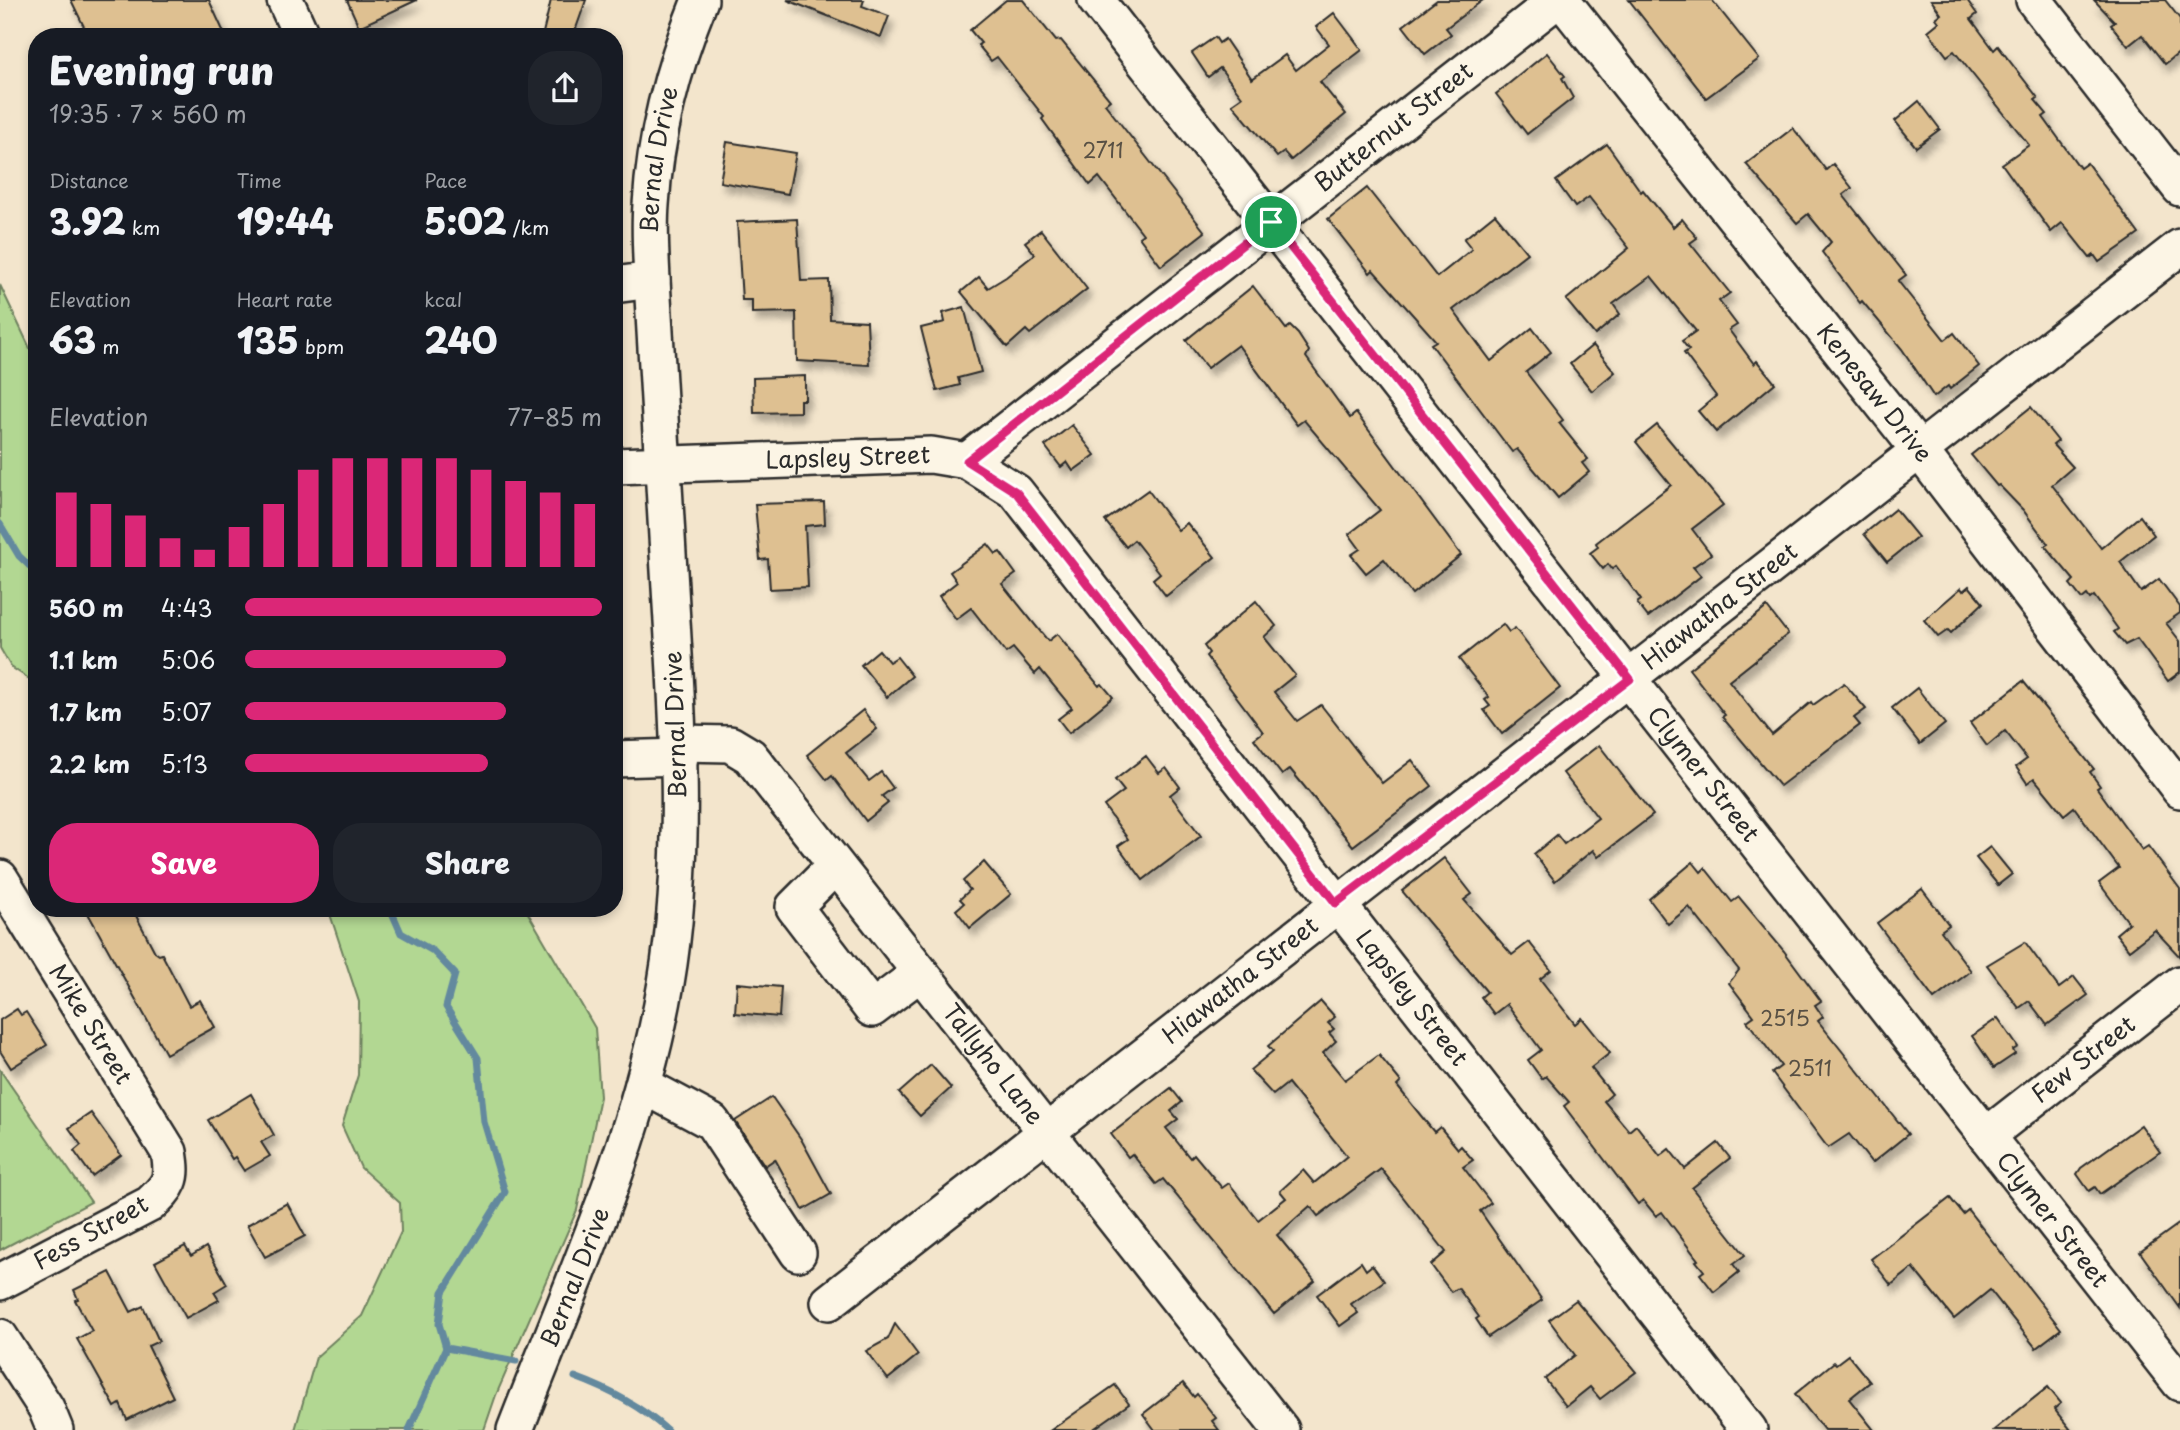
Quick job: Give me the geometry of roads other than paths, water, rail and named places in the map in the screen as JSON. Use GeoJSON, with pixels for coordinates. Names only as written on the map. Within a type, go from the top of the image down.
{"type":"FeatureCollection","features":[{"type":"Feature","properties":{"kind":"street"},"geometry":{"type":"LineString","coordinates":[[285,0],[298,28]]}},
{"type":"Feature","properties":{"kind":"street","name":"Bernal Drive"},"geometry":{"type":"LineString","coordinates":[[515,1430],[594,1225],[643,1086],[666,982],[677,877],[680,750],[652,281],[651,205],[661,131],[677,61],[699,0]]}},
{"type":"Feature","properties":{"kind":"street","name":"Clymer Street"},"geometry":{"type":"LineString","coordinates":[[1096,0],[2180,1383]]}},
{"type":"Feature","properties":{"kind":"street","name":"Butternut Street"},"geometry":{"type":"LineString","coordinates":[[967,461],[1271,222],[1560,0]]}},
{"type":"Feature","properties":{"kind":"street","name":"Kenesaw Drive"},"geometry":{"type":"LineString","coordinates":[[1560,0],[1920,451],[2180,790]]}},
{"type":"Feature","properties":{"kind":"street"},"geometry":{"type":"LineString","coordinates":[[2034,0],[2180,188]]}},
{"type":"Feature","properties":{"kind":"street","name":"Hiawatha Street"},"geometry":{"type":"LineString","coordinates":[[829,1302],[1336,903],[1630,679],[2180,247]]}},
{"type":"Feature","properties":{"kind":"street"},"geometry":{"type":"LineString","coordinates":[[623,284],[652,281]]}},
{"type":"Feature","properties":{"kind":"street","name":"Lapsley Street"},"geometry":{"type":"LineString","coordinates":[[623,465],[931,455],[967,461],[1016,492],[1749,1430]]}},
{"type":"Feature","properties":{"kind":"street","name":"Tallyho Lane"},"geometry":{"type":"LineString","coordinates":[[623,759],[730,744],[750,755],[1044,1133],[1281,1430]]}},
{"type":"Feature","properties":{"kind":"street"},"geometry":{"type":"LineString","coordinates":[[835,866],[793,907],[872,1009],[920,973]]}},
{"type":"Feature","properties":{"kind":"street","name":"Mike Street"},"geometry":{"type":"LineString","coordinates":[[0,878],[169,1152],[173,1174]]}},
{"type":"Feature","properties":{"kind":"street","name":"Few Street"},"geometry":{"type":"LineString","coordinates":[[1986,1136],[2180,984]]}},
{"type":"Feature","properties":{"kind":"street"},"geometry":{"type":"LineString","coordinates":[[643,1086],[712,1122],[798,1253]]}},
{"type":"Feature","properties":{"kind":"street","name":"Fess Street"},"geometry":{"type":"LineString","coordinates":[[0,1282],[150,1204],[167,1188],[173,1174]]}},
{"type":"Feature","properties":{"kind":"street"},"geometry":{"type":"LineString","coordinates":[[0,1337],[46,1408],[55,1430]]}},
{"type":"Feature","properties":{"kind":"waterway"},"geometry":{"type":"LineString","coordinates":[[0,524],[19,556],[28,564]]}},
{"type":"Feature","properties":{"kind":"waterway"},"geometry":{"type":"LineString","coordinates":[[394,917],[401,933],[433,951],[455,974],[446,1007],[478,1058],[484,1122],[505,1192],[443,1292],[439,1324],[446,1348],[516,1361]]}},
{"type":"Feature","properties":{"kind":"waterway"},"geometry":{"type":"LineString","coordinates":[[409,1430],[446,1348]]}},
{"type":"Feature","properties":{"kind":"waterway"},"geometry":{"type":"LineString","coordinates":[[575,1377],[623,1399],[667,1430]]}}]}
